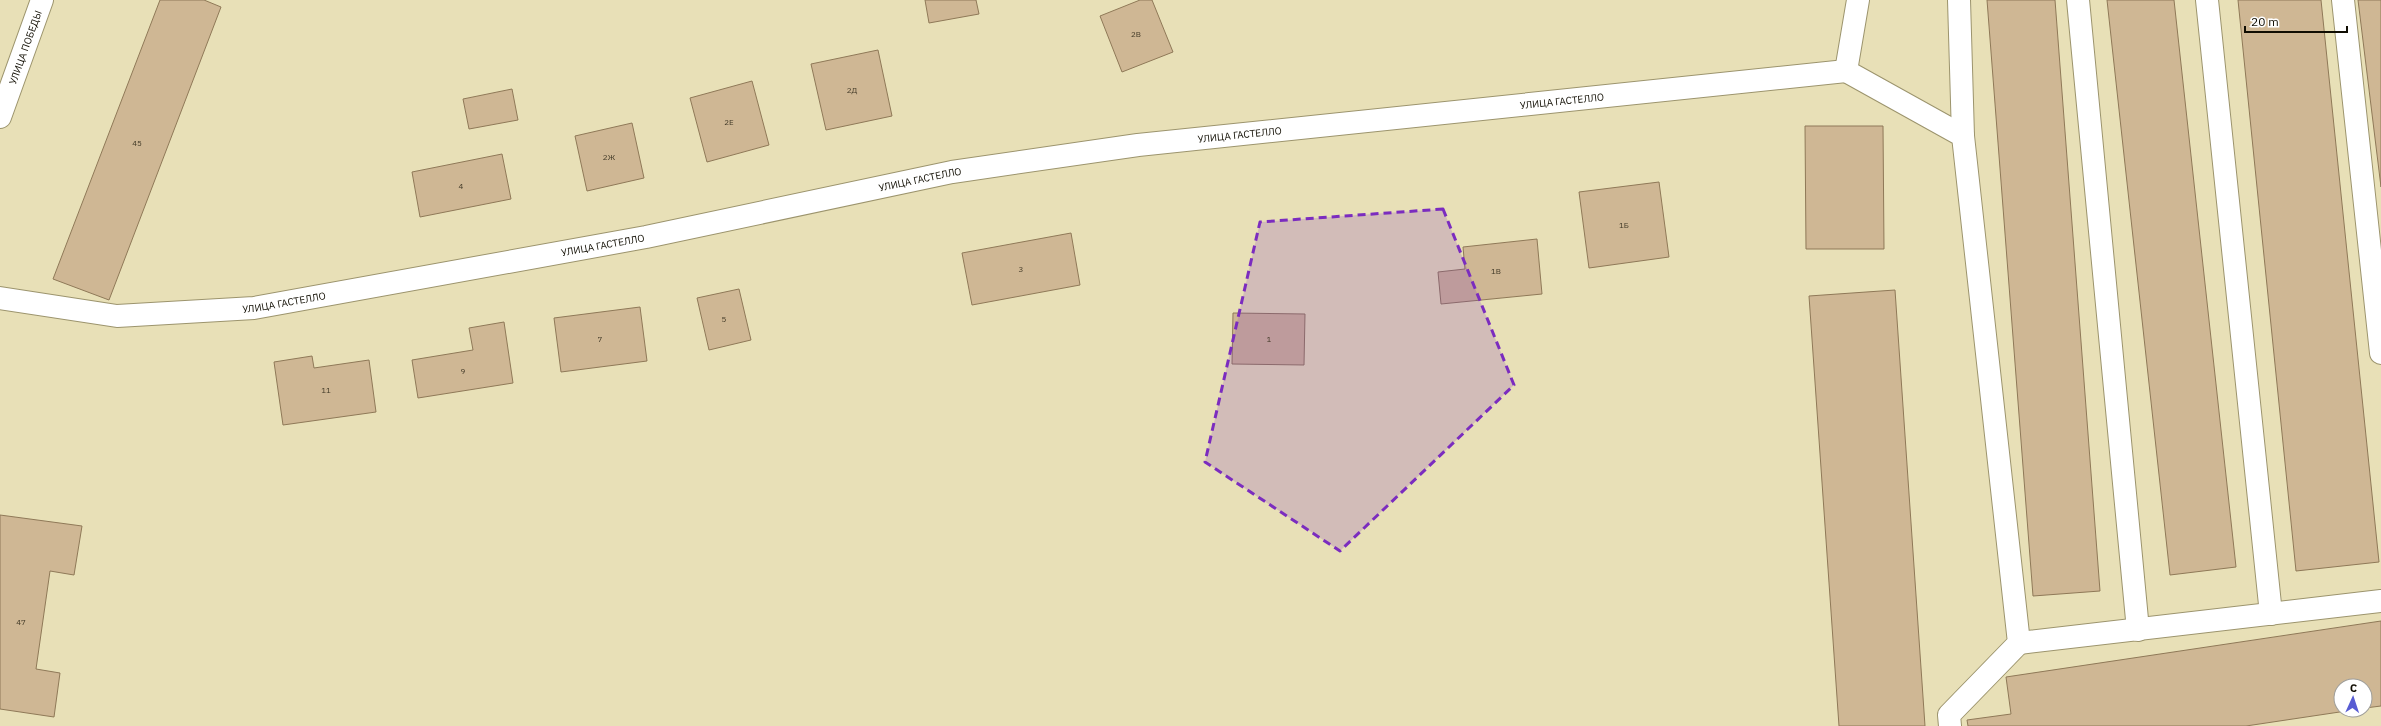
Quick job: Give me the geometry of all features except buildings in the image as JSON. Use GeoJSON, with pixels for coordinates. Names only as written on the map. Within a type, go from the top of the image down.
{"type":"FeatureCollection","features":[{"type":"Feature","properties":{"kind":"street","name":"УЛИЦА ПОБЕДЫ"},"geometry":{"type":"LineString","coordinates":[[0,117],[42,0]]}},
{"type":"Feature","properties":{"kind":"street"},"geometry":{"type":"LineString","coordinates":[[1858,0],[1846,71],[1963,136]]}},
{"type":"Feature","properties":{"kind":"street"},"geometry":{"type":"LineString","coordinates":[[1959,0],[1963,136],[2019,643]]}},
{"type":"Feature","properties":{"kind":"street"},"geometry":{"type":"LineString","coordinates":[[2078,0],[2138,630]]}},
{"type":"Feature","properties":{"kind":"street"},"geometry":{"type":"LineString","coordinates":[[2207,0],[2272,614]]}},
{"type":"Feature","properties":{"kind":"street"},"geometry":{"type":"LineString","coordinates":[[2343,0],[2381,353]]}},
{"type":"Feature","properties":{"kind":"street","name":"УЛИЦА ГАСТЕЛЛО"},"geometry":{"type":"LineString","coordinates":[[0,298],[117,316],[254,308],[646,237],[968,169],[1138,145],[1846,71]]}},
{"type":"Feature","properties":{"kind":"street"},"geometry":{"type":"LineString","coordinates":[[1950,726],[1949,715],[2019,643],[2381,602]]}},
{"type":"Feature","properties":{"kind":"highlighted area"},"geometry":{"type":"Polygon","coordinates":[[[1443,209],[1514,385],[1340,551],[1205,462],[1260,222],[1443,209]]]}}]}
